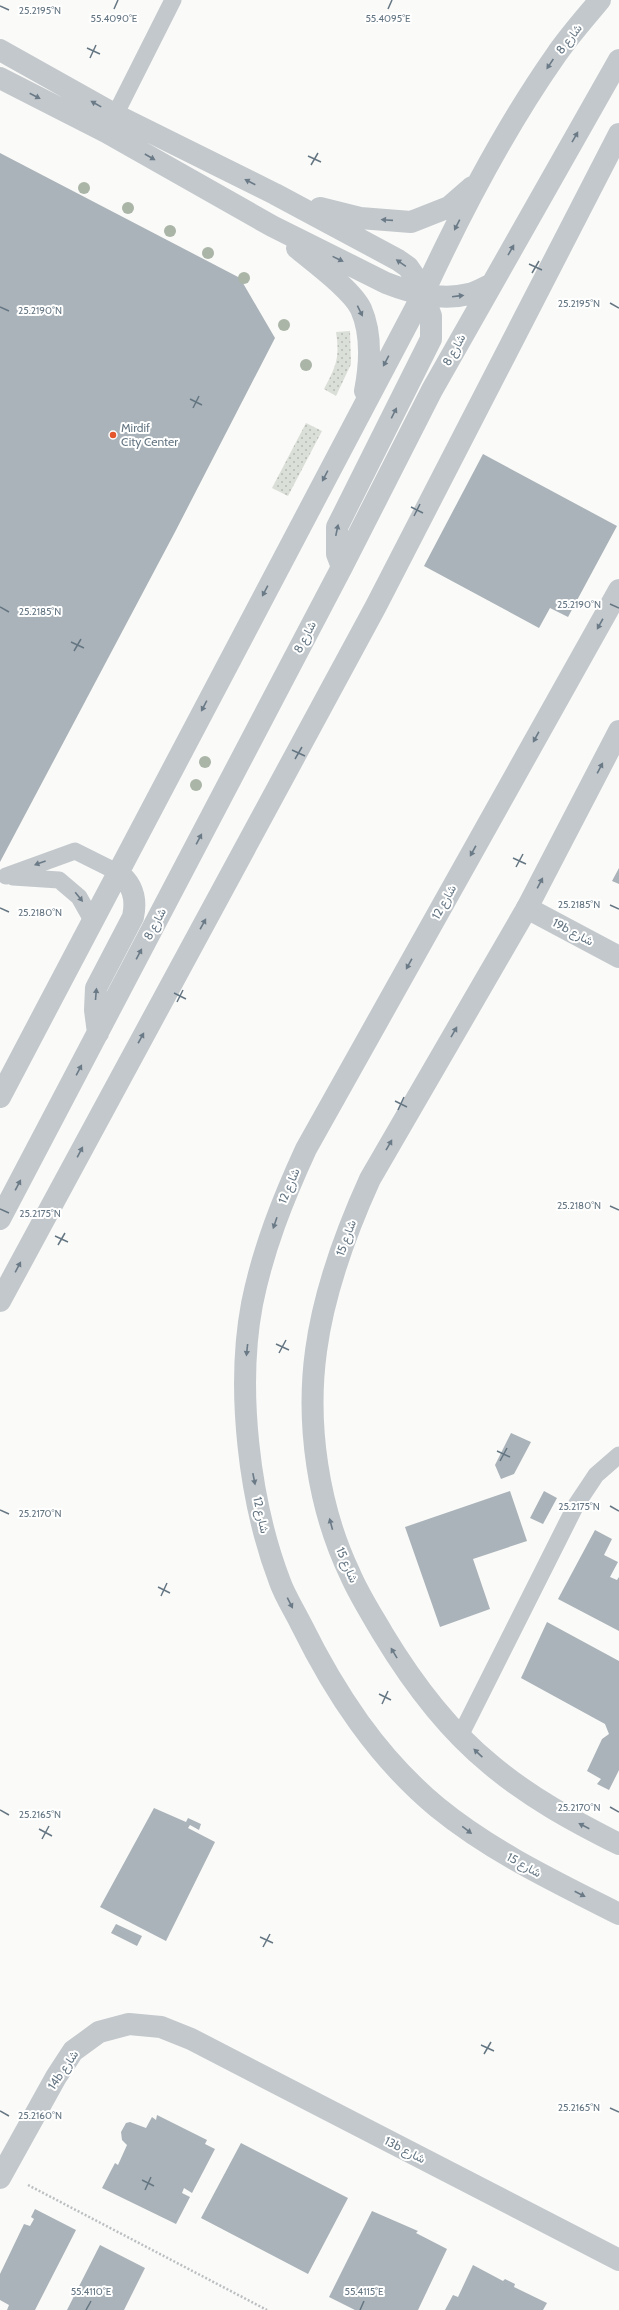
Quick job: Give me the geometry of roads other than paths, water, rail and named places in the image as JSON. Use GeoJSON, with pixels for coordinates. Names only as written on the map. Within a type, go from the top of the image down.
{"type":"FeatureCollection","features":[{"type":"Feature","properties":{"kind":"street","name":"شارع 8"},"geometry":{"type":"LineString","coordinates":[[0,1097],[362,405],[423,294],[481,178],[539,80],[557,54],[600,0]]}},
{"type":"Feature","properties":{"kind":"street"},"geometry":{"type":"LineString","coordinates":[[0,50],[272,226],[386,283],[423,294],[447,297],[470,294],[492,284]]}},
{"type":"Feature","properties":{"kind":"street","name":"شارع 8"},"geometry":{"type":"LineString","coordinates":[[0,1219],[342,567],[432,390],[619,60]]}},
{"type":"Feature","properties":{"kind":"street"},"geometry":{"type":"LineString","coordinates":[[0,78],[111,123],[275,194],[398,260],[408,268],[417,280],[431,316],[431,339],[428,348],[337,527],[337,554],[342,567]]}},
{"type":"Feature","properties":{"kind":"street"},"geometry":{"type":"LineString","coordinates":[[0,1301],[376,606],[619,134]]}},
{"type":"Feature","properties":{"kind":"street"},"geometry":{"type":"LineString","coordinates":[[275,194],[360,218],[411,222],[449,207],[481,178]]}},
{"type":"Feature","properties":{"kind":"street"},"geometry":{"type":"LineString","coordinates":[[272,226],[342,287],[360,308],[369,335],[368,375],[362,405]]}},
{"type":"Feature","properties":{"kind":"street","name":"شارع 12"},"geometry":{"type":"LineString","coordinates":[[436,1806],[402,1775],[372,1741],[345,1704],[321,1666],[280,1583],[264,1532],[251,1464],[246,1414],[246,1364],[252,1306],[264,1254],[285,1193],[306,1149],[619,590]]}},
{"type":"Feature","properties":{"kind":"street"},"geometry":{"type":"LineString","coordinates":[[527,908],[619,731]]}},
{"type":"Feature","properties":{"kind":"street"},"geometry":{"type":"LineString","coordinates":[[98,1033],[95,1010],[96,988],[133,917],[135,907],[131,887],[125,878],[117,872]]}},
{"type":"Feature","properties":{"kind":"street","name":"شارع 15"},"geometry":{"type":"LineString","coordinates":[[527,908],[370,1179],[352,1218],[324,1306],[316,1351],[313,1392],[317,1455],[323,1493],[333,1531],[349,1574],[399,1661],[425,1698],[460,1736],[489,1763],[524,1791],[563,1815],[619,1844]]}},
{"type":"Feature","properties":{"kind":"street","name":"19b شارع"},"geometry":{"type":"LineString","coordinates":[[527,908],[619,957]]}},
{"type":"Feature","properties":{"kind":"street","name":"شارع 15"},"geometry":{"type":"LineString","coordinates":[[436,1806],[472,1834],[511,1858],[619,1914]]}},
{"type":"Feature","properties":{"kind":"street","name":"14b شارع"},"geometry":{"type":"LineString","coordinates":[[2,2175],[56,2077],[73,2051],[99,2032],[130,2024],[161,2027],[191,2039]]}},
{"type":"Feature","properties":{"kind":"street","name":"13b شارع"},"geometry":{"type":"LineString","coordinates":[[191,2039],[619,2260]]}},
{"type":"Feature","properties":{"kind":"lane"},"geometry":{"type":"LineString","coordinates":[[111,123],[173,0]]}},
{"type":"Feature","properties":{"kind":"lane"},"geometry":{"type":"LineString","coordinates":[[92,920],[79,897],[59,880],[6,876],[75,851],[117,872]]}},
{"type":"Feature","properties":{"kind":"lane"},"geometry":{"type":"LineString","coordinates":[[460,1736],[576,1505],[596,1475],[619,1455]]}},
{"type":"Feature","properties":{"kind":"place","name":"Mirdif City Center"},"geometry":{"type":"Point","coordinates":[113,435]}}]}
